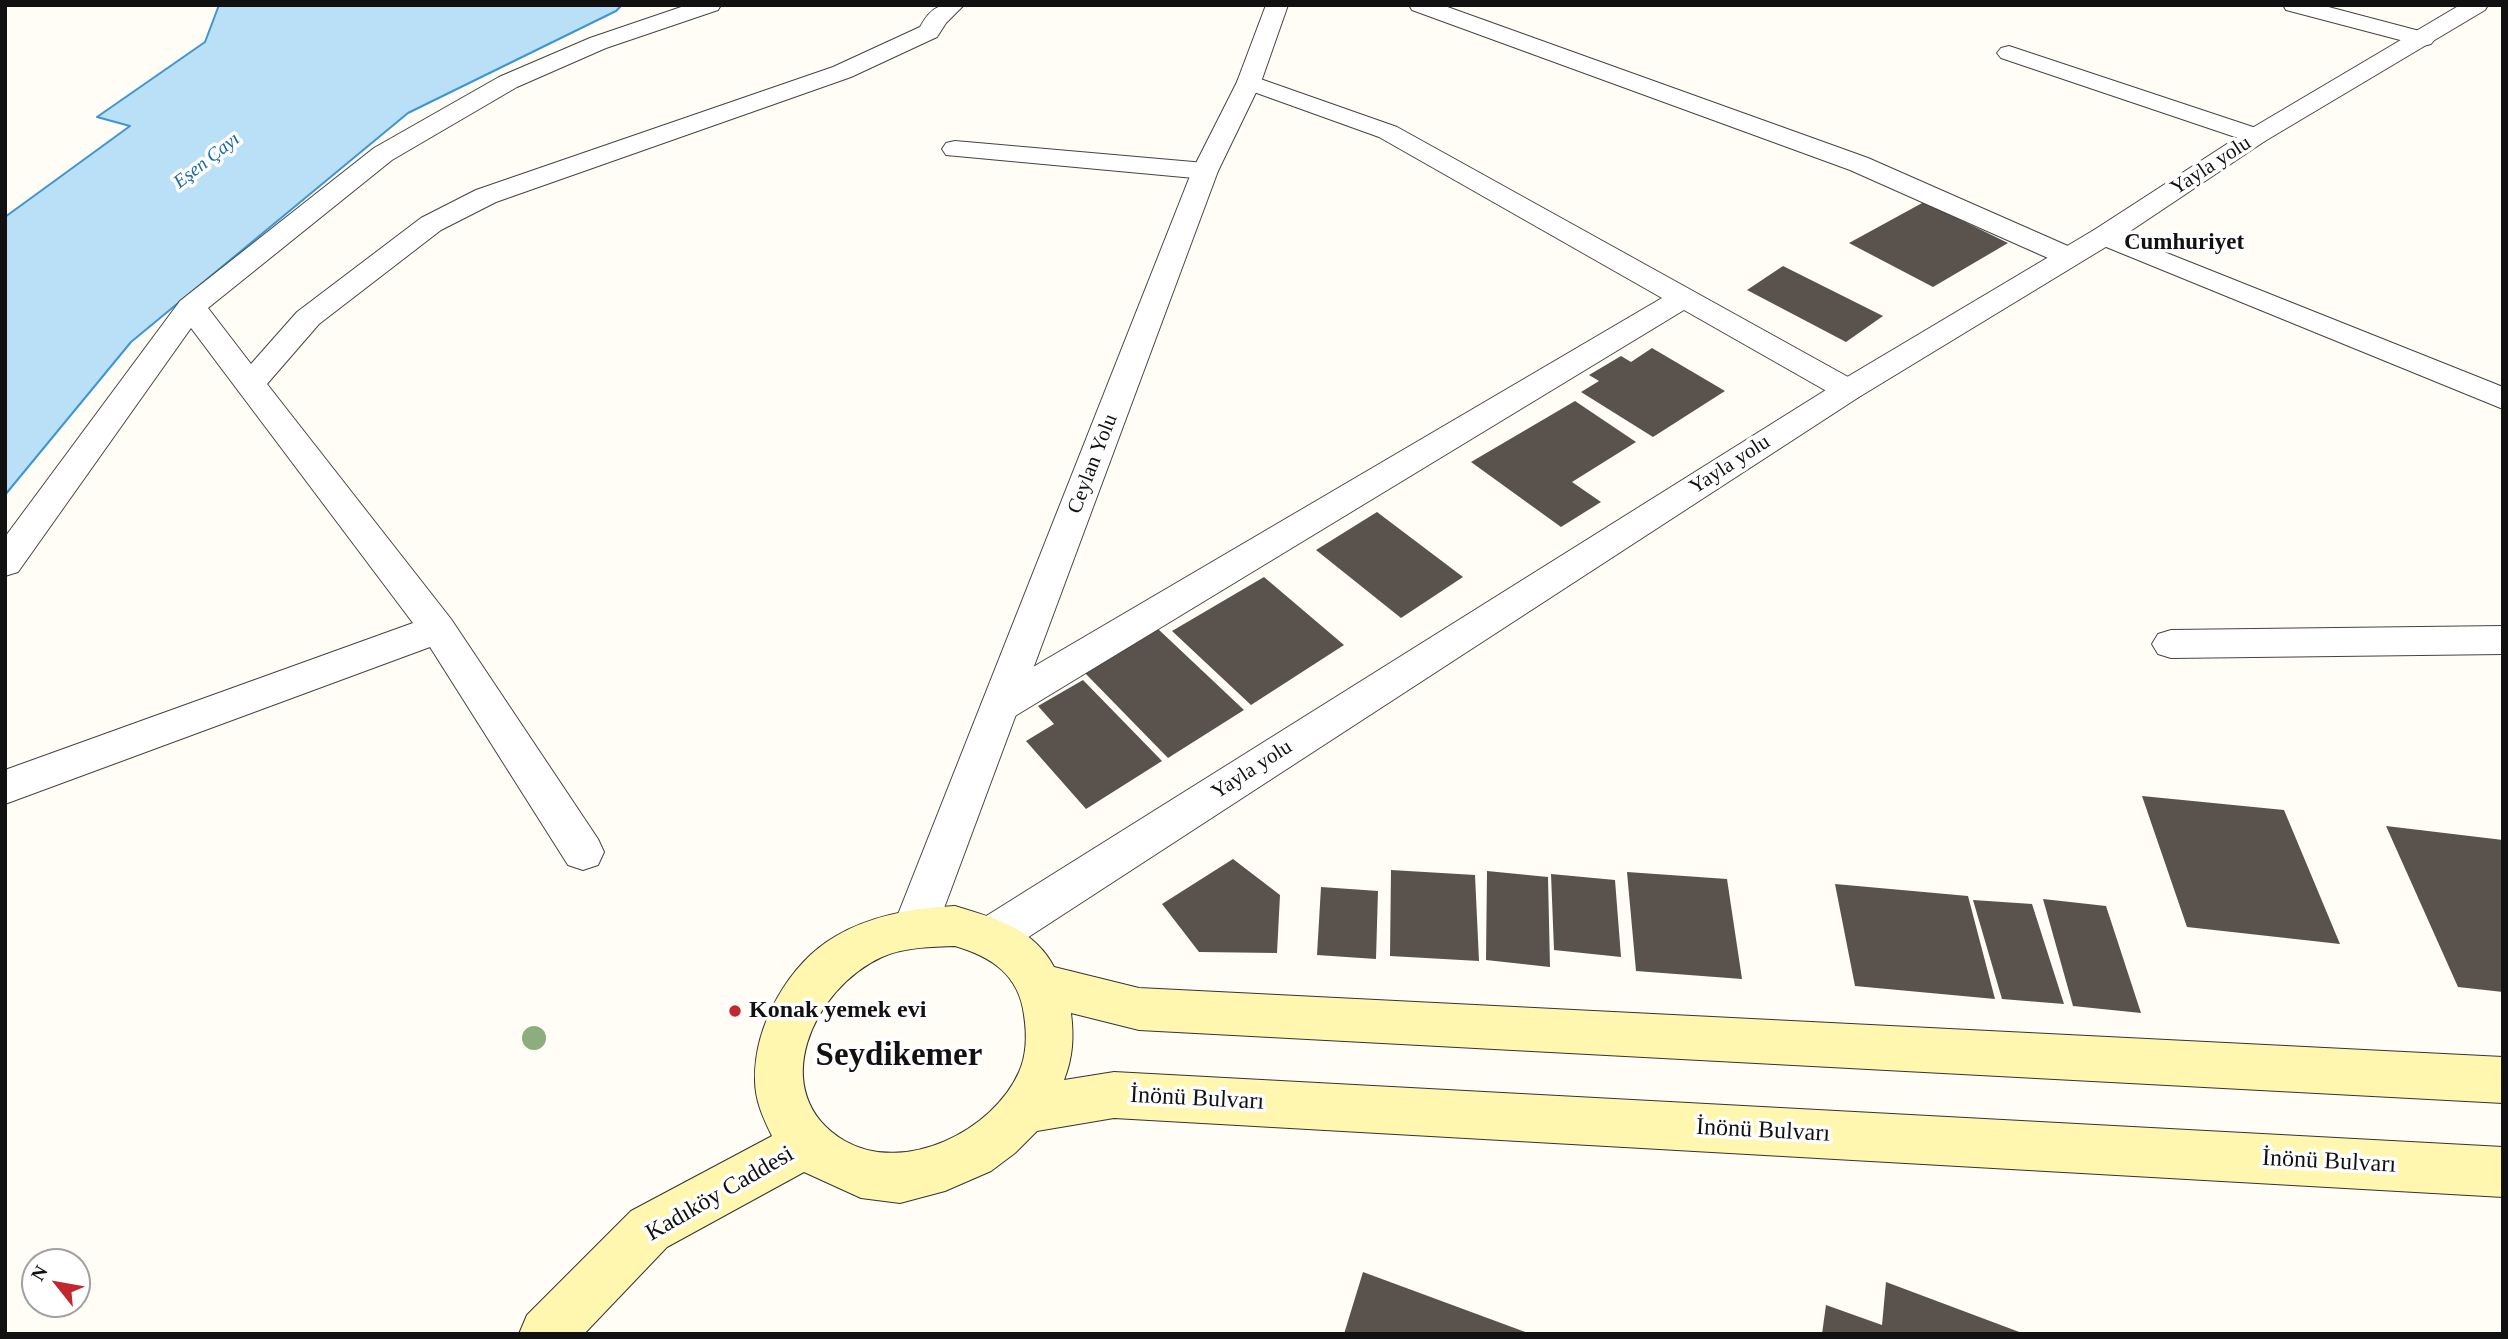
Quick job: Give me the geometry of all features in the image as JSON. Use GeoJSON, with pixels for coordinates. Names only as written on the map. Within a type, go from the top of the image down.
{"type":"FeatureCollection","features":[{"type":"Feature","properties":{"kind":"main road"},"geometry":{"type":"LineString","coordinates":[[955,926],[991,937],[1021,957],[1041,985],[1052,1025],[1046,1069],[1024,1110],[988,1147],[941,1170],[891,1178],[843,1169],[806,1144],[783,1108],[778,1066],[788,1022],[809,987],[839,958],[877,938],[915,927],[955,926]]}},
{"type":"Feature","properties":{"kind":"main road"},"geometry":{"type":"LineString","coordinates":[[1041,985],[1139,1009],[2499,1087]]}},
{"type":"Feature","properties":{"kind":"main road","name":"İnönü Bulvarı"},"geometry":{"type":"LineString","coordinates":[[1024,1110],[1114,1095],[2503,1172]]}},
{"type":"Feature","properties":{"kind":"main road","name":"Kadıköy Caddesi"},"geometry":{"type":"LineString","coordinates":[[546,1334],[649,1230],[806,1144]]}},
{"type":"Feature","properties":{"kind":"street"},"geometry":{"type":"LineString","coordinates":[[5,563],[191,307],[383,154],[508,82],[598,43],[710,5]]}},
{"type":"Feature","properties":{"kind":"street"},"geometry":{"type":"LineString","coordinates":[[250,384],[308,318],[430,224],[486,196],[842,72],[929,32],[936,19],[953,5]]}},
{"type":"Feature","properties":{"kind":"street","name":"Ceylan Yolu"},"geometry":{"type":"LineString","coordinates":[[915,927],[1205,171],[1249,82],[1277,5]]}},
{"type":"Feature","properties":{"kind":"street"},"geometry":{"type":"LineString","coordinates":[[1420,5],[1859,164],[2067,256]]}},
{"type":"Feature","properties":{"kind":"street"},"geometry":{"type":"LineString","coordinates":[[2294,5],[2423,39]]}},
{"type":"Feature","properties":{"kind":"street","name":"Yayla yolu"},"geometry":{"type":"LineString","coordinates":[[991,937],[1848,390],[2104,236],[2256,136],[2477,5]]}},
{"type":"Feature","properties":{"kind":"street"},"geometry":{"type":"LineString","coordinates":[[2009,53],[2256,136]]}},
{"type":"Feature","properties":{"kind":"street"},"geometry":{"type":"LineString","coordinates":[[1249,82],[1388,132],[1848,390]]}},
{"type":"Feature","properties":{"kind":"street"},"geometry":{"type":"LineString","coordinates":[[956,149],[1205,171]]}},
{"type":"Feature","properties":{"kind":"street"},"geometry":{"type":"LineString","coordinates":[[2104,236],[2503,399]]}},
{"type":"Feature","properties":{"kind":"street"},"geometry":{"type":"LineString","coordinates":[[1000,705],[1683,298]]}},
{"type":"Feature","properties":{"kind":"street"},"geometry":{"type":"LineString","coordinates":[[191,307],[438,629],[583,852]]}},
{"type":"Feature","properties":{"kind":"street"},"geometry":{"type":"LineString","coordinates":[[5,787],[438,629]]}},
{"type":"Feature","properties":{"kind":"street"},"geometry":{"type":"LineString","coordinates":[[2171,644],[2503,640]]}},
{"type":"Feature","properties":{"kind":"water","name":"Eşen Çayı"},"geometry":{"type":"Polygon","coordinates":[[[219,5],[622,5],[616,11],[408,113],[131,342],[5,495],[5,217],[130,126],[97,117],[205,42],[219,5]]]}},
{"type":"Feature","properties":{"kind":"building"},"geometry":{"type":"Polygon","coordinates":[[[1924,202],[2008,243],[1933,287],[1849,243],[1924,202]]]}},
{"type":"Feature","properties":{"kind":"building"},"geometry":{"type":"Polygon","coordinates":[[[1783,266],[1883,316],[1846,342],[1747,290],[1783,266]]]}},
{"type":"Feature","properties":{"kind":"building"},"geometry":{"type":"Polygon","coordinates":[[[1652,348],[1725,391],[1653,437],[1581,392],[1599,381],[1589,375],[1621,356],[1631,362],[1652,348]]]}},
{"type":"Feature","properties":{"kind":"building"},"geometry":{"type":"Polygon","coordinates":[[[1575,401],[1636,442],[1572,482],[1601,502],[1561,527],[1471,462],[1575,401]]]}},
{"type":"Feature","properties":{"kind":"building"},"geometry":{"type":"Polygon","coordinates":[[[1377,512],[1463,577],[1401,618],[1316,550],[1377,512]]]}},
{"type":"Feature","properties":{"kind":"building"},"geometry":{"type":"Polygon","coordinates":[[[1264,577],[1344,645],[1251,705],[1172,631],[1264,577]]]}},
{"type":"Feature","properties":{"kind":"building"},"geometry":{"type":"Polygon","coordinates":[[[1157,628],[1244,710],[1168,758],[1084,672],[1157,628]]]}},
{"type":"Feature","properties":{"kind":"building"},"geometry":{"type":"Polygon","coordinates":[[[1083,680],[1162,761],[1086,809],[1026,741],[1054,724],[1038,706],[1083,680]]]}},
{"type":"Feature","properties":{"kind":"building"},"geometry":{"type":"Polygon","coordinates":[[[2142,796],[2284,810],[2340,944],[2187,927],[2142,796]]]}},
{"type":"Feature","properties":{"kind":"building"},"geometry":{"type":"Polygon","coordinates":[[[2386,826],[2503,840],[2503,992],[2458,987],[2386,826]]]}},
{"type":"Feature","properties":{"kind":"building"},"geometry":{"type":"Polygon","coordinates":[[[1233,859],[1280,895],[1277,953],[1199,952],[1162,904],[1233,859]]]}},
{"type":"Feature","properties":{"kind":"building"},"geometry":{"type":"Polygon","coordinates":[[[1391,870],[1475,875],[1479,961],[1390,956],[1391,870]]]}},
{"type":"Feature","properties":{"kind":"building"},"geometry":{"type":"Polygon","coordinates":[[[1487,871],[1548,877],[1550,967],[1486,960],[1487,871]]]}},
{"type":"Feature","properties":{"kind":"building"},"geometry":{"type":"Polygon","coordinates":[[[1627,872],[1727,879],[1742,979],[1636,971],[1627,872]]]}},
{"type":"Feature","properties":{"kind":"building"},"geometry":{"type":"Polygon","coordinates":[[[1551,874],[1615,880],[1621,957],[1554,950],[1551,874]]]}},
{"type":"Feature","properties":{"kind":"building"},"geometry":{"type":"Polygon","coordinates":[[[1835,884],[1968,896],[1995,999],[1855,986],[1835,884]]]}},
{"type":"Feature","properties":{"kind":"building"},"geometry":{"type":"Polygon","coordinates":[[[1321,887],[1378,891],[1376,959],[1317,955],[1321,887]]]}},
{"type":"Feature","properties":{"kind":"building"},"geometry":{"type":"Polygon","coordinates":[[[2043,899],[2106,906],[2141,1013],[2073,1006],[2043,899]]]}},
{"type":"Feature","properties":{"kind":"building"},"geometry":{"type":"Polygon","coordinates":[[[1973,900],[2032,904],[2064,1004],[2002,999],[1973,900]]]}},
{"type":"Feature","properties":{"kind":"building"},"geometry":{"type":"Polygon","coordinates":[[[1363,1272],[1528,1333],[1528,1334],[1344,1334],[1363,1272]]]}},
{"type":"Feature","properties":{"kind":"building"},"geometry":{"type":"Polygon","coordinates":[[[1886,1282],[2022,1334],[1822,1334],[1826,1305],[1882,1325],[1886,1282]]]}},
{"type":"Feature","properties":{"kind":"place","name":"Konak yemek evi"},"geometry":{"type":"Point","coordinates":[735,1011]}},
{"type":"Feature","properties":{"kind":"district","name":"Cumhuriyet"},"geometry":{"type":"Point","coordinates":[2184,243]}},
{"type":"Feature","properties":{"kind":"district","name":"Seydikemer"},"geometry":{"type":"Point","coordinates":[899,1056]}}]}
